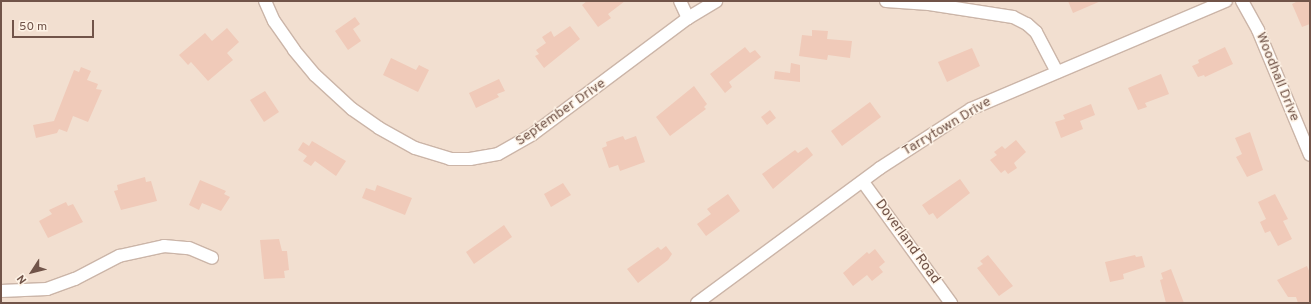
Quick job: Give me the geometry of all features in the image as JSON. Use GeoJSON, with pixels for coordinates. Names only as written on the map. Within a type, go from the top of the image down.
{"type":"FeatureCollection","features":[{"type":"Feature","properties":{"kind":"street","name":"September Drive"},"geometry":{"type":"LineString","coordinates":[[265,1],[274,21],[294,50],[328,89],[379,128],[415,148],[450,159],[488,157],[512,148],[647,51],[688,18],[716,1]]}},
{"type":"Feature","properties":{"kind":"street"},"geometry":{"type":"LineString","coordinates":[[680,1],[688,18]]}},
{"type":"Feature","properties":{"kind":"street"},"geometry":{"type":"LineString","coordinates":[[886,1],[929,4],[1013,16],[1027,24],[1036,32],[1057,72]]}},
{"type":"Feature","properties":{"kind":"street","name":"Tarrytown Drive"},"geometry":{"type":"LineString","coordinates":[[697,303],[863,182],[971,109],[1226,1]]}},
{"type":"Feature","properties":{"kind":"street","name":"Woodhall Drive"},"geometry":{"type":"LineString","coordinates":[[1242,1],[1258,30],[1310,155]]}},
{"type":"Feature","properties":{"kind":"street","name":"Doverland Road"},"geometry":{"type":"LineString","coordinates":[[863,182],[951,303]]}},
{"type":"Feature","properties":{"kind":"street"},"geometry":{"type":"LineString","coordinates":[[1,291],[47,288],[75,279],[119,256],[164,246],[189,248],[212,258]]}},
{"type":"Feature","properties":{"kind":"shaded area"},"geometry":{"type":"Polygon","coordinates":[[[1,1],[1310,1],[1310,303],[1,303],[1,1]]]}},
{"type":"Feature","properties":{"kind":"building"},"geometry":{"type":"Polygon","coordinates":[[[587,1],[625,1],[608,14],[611,18],[598,27],[582,5],[587,1]]]}},
{"type":"Feature","properties":{"kind":"building"},"geometry":{"type":"Polygon","coordinates":[[[1068,1],[1101,1],[1073,13],[1068,1]]]}},
{"type":"Feature","properties":{"kind":"building"},"geometry":{"type":"Polygon","coordinates":[[[1298,1],[1310,1],[1310,24],[1302,27],[1292,4],[1298,1]]]}},
{"type":"Feature","properties":{"kind":"building"},"geometry":{"type":"Polygon","coordinates":[[[355,17],[360,24],[353,29],[361,41],[348,50],[335,31],[355,17]]]}},
{"type":"Feature","properties":{"kind":"building"},"geometry":{"type":"Polygon","coordinates":[[[570,26],[580,39],[544,68],[535,56],[539,54],[536,50],[546,43],[542,37],[551,31],[554,37],[570,26]]]}},
{"type":"Feature","properties":{"kind":"building"},"geometry":{"type":"Polygon","coordinates":[[[227,28],[239,42],[227,53],[233,60],[208,81],[191,62],[188,65],[179,55],[205,33],[212,41],[227,28]]]}},
{"type":"Feature","properties":{"kind":"building"},"geometry":{"type":"Polygon","coordinates":[[[812,30],[828,31],[827,39],[852,41],[850,58],[828,55],[827,60],[799,56],[802,35],[812,36],[812,30]]]}},
{"type":"Feature","properties":{"kind":"building"},"geometry":{"type":"Polygon","coordinates":[[[745,47],[750,53],[755,50],[761,57],[729,82],[732,87],[725,93],[710,74],[745,47]]]}},
{"type":"Feature","properties":{"kind":"building"},"geometry":{"type":"Polygon","coordinates":[[[1225,47],[1233,64],[1205,77],[1204,75],[1198,77],[1192,66],[1199,63],[1198,60],[1225,47]]]}},
{"type":"Feature","properties":{"kind":"building"},"geometry":{"type":"Polygon","coordinates":[[[972,48],[980,66],[947,82],[938,62],[972,48]]]}},
{"type":"Feature","properties":{"kind":"building"},"geometry":{"type":"Polygon","coordinates":[[[391,58],[416,70],[419,65],[429,70],[418,92],[383,75],[391,58]]]}},
{"type":"Feature","properties":{"kind":"building"},"geometry":{"type":"Polygon","coordinates":[[[791,63],[800,65],[800,82],[774,79],[775,71],[790,73],[791,63]]]}},
{"type":"Feature","properties":{"kind":"building"},"geometry":{"type":"Polygon","coordinates":[[[81,67],[91,71],[87,80],[98,84],[96,89],[102,90],[88,122],[73,116],[67,132],[59,129],[57,133],[36,138],[33,125],[54,121],[74,70],[79,72],[81,67]]]}},
{"type":"Feature","properties":{"kind":"building"},"geometry":{"type":"Polygon","coordinates":[[[1161,74],[1169,94],[1145,103],[1147,107],[1138,110],[1128,88],[1161,74]]]}},
{"type":"Feature","properties":{"kind":"building"},"geometry":{"type":"Polygon","coordinates":[[[499,79],[505,91],[497,94],[499,97],[476,108],[469,93],[499,79]]]}},
{"type":"Feature","properties":{"kind":"building"},"geometry":{"type":"Polygon","coordinates":[[[694,86],[707,104],[704,107],[706,109],[670,136],[656,117],[694,86]]]}},
{"type":"Feature","properties":{"kind":"building"},"geometry":{"type":"Polygon","coordinates":[[[265,91],[279,112],[264,122],[250,100],[265,91]]]}},
{"type":"Feature","properties":{"kind":"building"},"geometry":{"type":"Polygon","coordinates":[[[870,102],[881,117],[842,146],[831,131],[870,102]]]}},
{"type":"Feature","properties":{"kind":"building"},"geometry":{"type":"Polygon","coordinates":[[[1091,104],[1095,115],[1080,121],[1083,129],[1061,138],[1055,122],[1065,119],[1063,115],[1091,104]]]}},
{"type":"Feature","properties":{"kind":"building"},"geometry":{"type":"Polygon","coordinates":[[[770,110],[776,118],[767,125],[761,117],[770,110]]]}},
{"type":"Feature","properties":{"kind":"building"},"geometry":{"type":"Polygon","coordinates":[[[1250,132],[1263,170],[1247,177],[1236,157],[1242,154],[1235,138],[1250,132]]]}},
{"type":"Feature","properties":{"kind":"building"},"geometry":{"type":"Polygon","coordinates":[[[623,136],[625,140],[636,136],[645,162],[620,171],[618,165],[609,168],[602,148],[607,146],[606,142],[623,136]]]}},
{"type":"Feature","properties":{"kind":"building"},"geometry":{"type":"Polygon","coordinates":[[[1016,140],[1026,152],[1014,163],[1017,168],[1008,174],[1005,170],[1001,173],[990,160],[997,155],[994,152],[1002,146],[1005,149],[1016,140]]]}},
{"type":"Feature","properties":{"kind":"building"},"geometry":{"type":"Polygon","coordinates":[[[312,141],[346,161],[336,176],[315,161],[311,166],[303,161],[307,156],[298,150],[303,142],[309,146],[312,141]]]}},
{"type":"Feature","properties":{"kind":"building"},"geometry":{"type":"Polygon","coordinates":[[[807,147],[813,155],[773,189],[762,174],[795,150],[798,153],[807,147]]]}},
{"type":"Feature","properties":{"kind":"building"},"geometry":{"type":"Polygon","coordinates":[[[145,177],[146,182],[151,181],[157,201],[121,210],[114,191],[118,190],[117,185],[145,177]]]}},
{"type":"Feature","properties":{"kind":"building"},"geometry":{"type":"Polygon","coordinates":[[[960,179],[970,193],[937,219],[933,213],[929,215],[922,205],[960,179]]]}},
{"type":"Feature","properties":{"kind":"building"},"geometry":{"type":"Polygon","coordinates":[[[200,180],[226,191],[224,194],[230,197],[221,211],[202,203],[199,210],[189,205],[200,180]]]}},
{"type":"Feature","properties":{"kind":"building"},"geometry":{"type":"Polygon","coordinates":[[[563,183],[571,195],[551,207],[544,194],[563,183]]]}},
{"type":"Feature","properties":{"kind":"building"},"geometry":{"type":"Polygon","coordinates":[[[377,185],[412,198],[405,215],[362,198],[366,188],[375,191],[377,185]]]}},
{"type":"Feature","properties":{"kind":"building"},"geometry":{"type":"Polygon","coordinates":[[[728,194],[740,211],[706,236],[697,224],[711,214],[707,209],[728,194]]]}},
{"type":"Feature","properties":{"kind":"building"},"geometry":{"type":"Polygon","coordinates":[[[1275,194],[1288,219],[1283,221],[1292,239],[1278,246],[1270,231],[1265,233],[1260,222],[1266,219],[1258,202],[1275,194]]]}},
{"type":"Feature","properties":{"kind":"building"},"geometry":{"type":"Polygon","coordinates":[[[66,202],[68,206],[73,204],[83,222],[48,238],[39,221],[52,214],[49,210],[66,202]]]}},
{"type":"Feature","properties":{"kind":"building"},"geometry":{"type":"Polygon","coordinates":[[[504,225],[512,237],[474,264],[466,252],[504,225]]]}},
{"type":"Feature","properties":{"kind":"building"},"geometry":{"type":"Polygon","coordinates":[[[279,239],[282,251],[287,251],[289,270],[284,271],[285,278],[264,279],[260,240],[279,239]]]}},
{"type":"Feature","properties":{"kind":"building"},"geometry":{"type":"Polygon","coordinates":[[[666,246],[672,254],[668,260],[638,283],[627,269],[658,247],[661,250],[666,246]]]}},
{"type":"Feature","properties":{"kind":"building"},"geometry":{"type":"Polygon","coordinates":[[[875,249],[885,262],[879,267],[883,272],[872,281],[867,275],[853,286],[843,273],[867,252],[869,254],[875,249]]]}},
{"type":"Feature","properties":{"kind":"building"},"geometry":{"type":"Polygon","coordinates":[[[988,255],[1013,286],[999,296],[977,268],[983,264],[980,261],[988,255]]]}},
{"type":"Feature","properties":{"kind":"building"},"geometry":{"type":"Polygon","coordinates":[[[1135,255],[1136,257],[1142,256],[1145,267],[1123,274],[1124,279],[1110,282],[1105,262],[1135,255]]]}},
{"type":"Feature","properties":{"kind":"building"},"geometry":{"type":"Polygon","coordinates":[[[1307,266],[1310,273],[1310,303],[1298,303],[1296,297],[1288,297],[1277,280],[1307,266]]]}},
{"type":"Feature","properties":{"kind":"building"},"geometry":{"type":"Polygon","coordinates":[[[1171,269],[1184,303],[1166,303],[1160,280],[1163,279],[1161,273],[1171,269]]]}}]}
